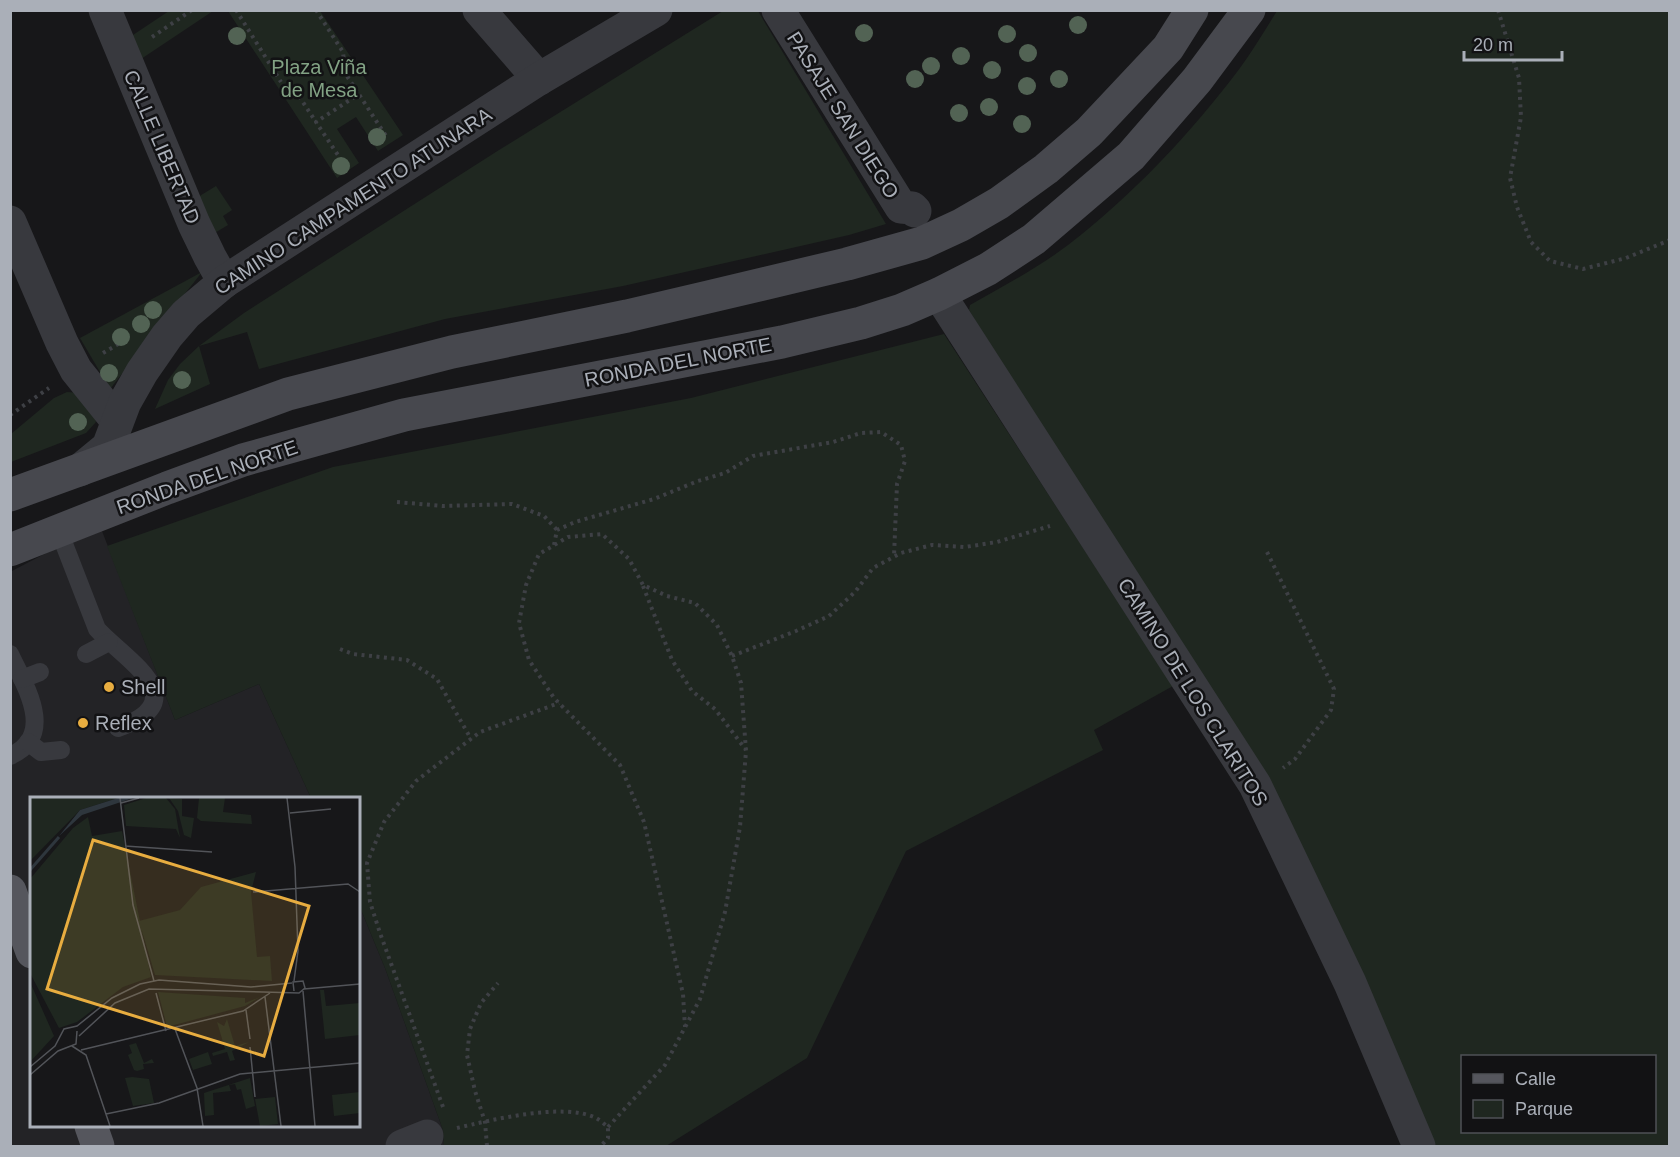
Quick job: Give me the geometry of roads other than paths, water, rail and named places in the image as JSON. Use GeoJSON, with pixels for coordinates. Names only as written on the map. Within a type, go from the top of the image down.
{"type":"FeatureCollection","features":[{"type":"Feature","properties":{"kind":"main road"},"geometry":{"type":"LineString","coordinates":[[10,495],[288,394],[452,352],[627,316],[847,264],[913,220],[961,225],[999,203],[1046,169],[1089,132],[1168,48],[1192,10]]}},
{"type":"Feature","properties":{"kind":"main road","name":"RONDA DEL NORTE"},"geometry":{"type":"LineString","coordinates":[[10,550],[243,460],[404,415],[782,342],[903,310],[987,269],[1034,239],[1131,156],[1197,80],[1249,10]]}},
{"type":"Feature","properties":{"kind":"main road"},"geometry":{"type":"LineString","coordinates":[[10,891],[30,946]]}},
{"type":"Feature","properties":{"kind":"main road"},"geometry":{"type":"LineString","coordinates":[[92,1127],[98,1146]]}},
{"type":"Feature","properties":{"kind":"street"},"geometry":{"type":"LineString","coordinates":[[479,10],[539,79]]}},
{"type":"Feature","properties":{"kind":"street","name":"CAMINO CAMPAMENTO ATUNARA"},"geometry":{"type":"LineString","coordinates":[[80,470],[108,447],[117,422],[142,372],[166,336],[186,314],[224,282],[539,79],[656,10]]}},
{"type":"Feature","properties":{"kind":"street","name":"PASAJE SAN DIEGO"},"geometry":{"type":"LineString","coordinates":[[778,10],[913,220]]}},
{"type":"Feature","properties":{"kind":"street","name":"CALLE LIBERTAD"},"geometry":{"type":"LineString","coordinates":[[114,33],[194,224],[224,282]]}},
{"type":"Feature","properties":{"kind":"street"},"geometry":{"type":"LineString","coordinates":[[10,222],[76,370],[117,422]]}},
{"type":"Feature","properties":{"kind":"street","name":"CAMINO DE LOS CLARITOS"},"geometry":{"type":"LineString","coordinates":[[939,294],[1255,785],[1350,982],[1419,1146]]}},
{"type":"Feature","properties":{"kind":"lane"},"geometry":{"type":"LineString","coordinates":[[59,531],[97,629],[109,642],[123,651],[151,682],[153,690],[151,708],[138,721],[118,728]]}},
{"type":"Feature","properties":{"kind":"lane"},"geometry":{"type":"LineString","coordinates":[[86,654],[109,642]]}},
{"type":"Feature","properties":{"kind":"lane"},"geometry":{"type":"LineString","coordinates":[[10,654],[35,711],[33,735],[17,753],[10,756]]}},
{"type":"Feature","properties":{"kind":"lane"},"geometry":{"type":"LineString","coordinates":[[22,679],[40,672]]}},
{"type":"Feature","properties":{"kind":"lane"},"geometry":{"type":"LineString","coordinates":[[28,742],[41,752],[61,750]]}},
{"type":"Feature","properties":{"kind":"place","name":"Shell"},"geometry":{"type":"Point","coordinates":[109,687]}},
{"type":"Feature","properties":{"kind":"place","name":"Reflex"},"geometry":{"type":"Point","coordinates":[83,723]}},
{"type":"Feature","properties":{"kind":"park label","name":"Plaza Viña de Mesa"},"geometry":{"type":"Point","coordinates":[319,78]}}]}
